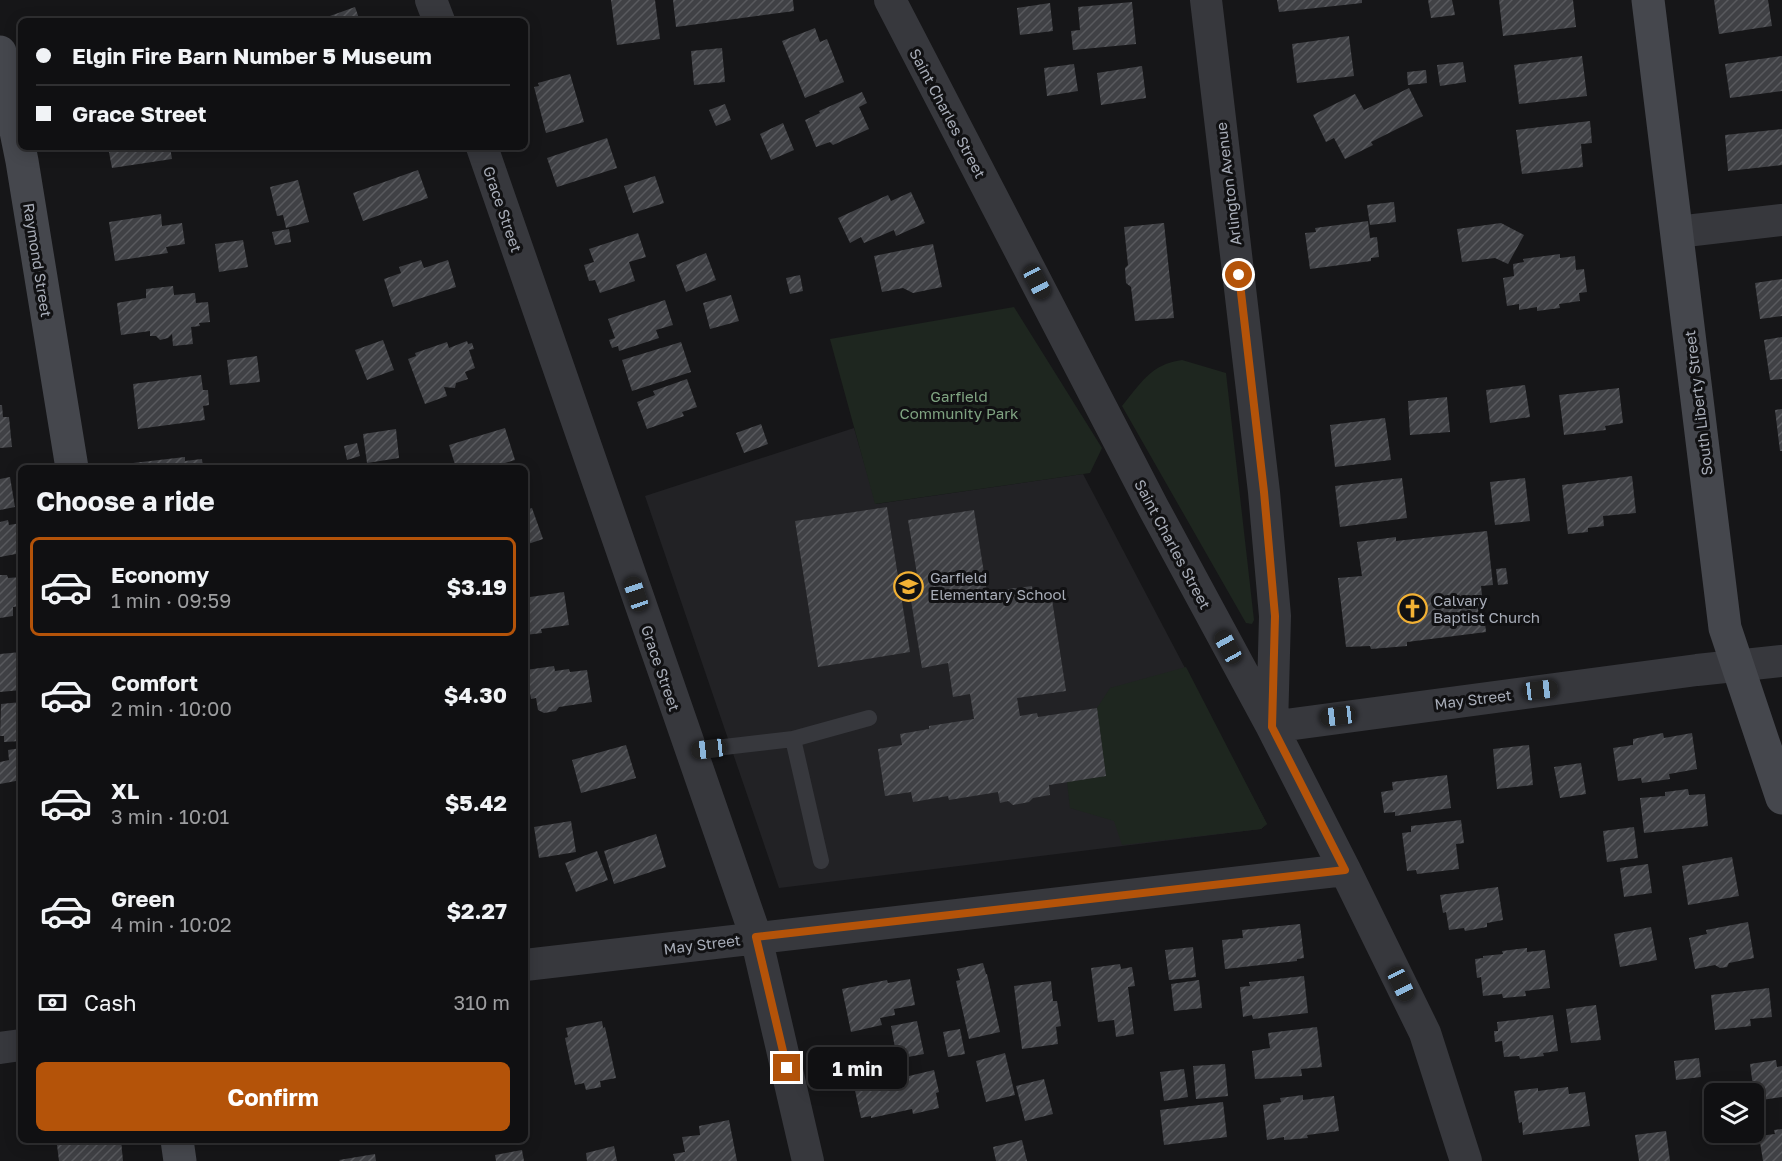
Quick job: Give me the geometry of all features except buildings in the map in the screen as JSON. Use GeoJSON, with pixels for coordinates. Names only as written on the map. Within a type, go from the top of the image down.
{"type":"FeatureCollection","features":[{"type":"Feature","properties":{"kind":"main road","name":"South Liberty Street"},"geometry":{"type":"LineString","coordinates":[[1648,0],[1725,628],[1782,798]]}},
{"type":"Feature","properties":{"kind":"main road","name":"Raymond Street"},"geometry":{"type":"LineString","coordinates":[[0,52],[18,141]]}},
{"type":"Feature","properties":{"kind":"main road","name":"Raymond Street"},"geometry":{"type":"LineString","coordinates":[[20,150],[72,465]]}},
{"type":"Feature","properties":{"kind":"main road"},"geometry":{"type":"LineString","coordinates":[[177,1143],[180,1161]]}},
{"type":"Feature","properties":{"kind":"street"},"geometry":{"type":"LineString","coordinates":[[431,0],[438,18]]}},
{"type":"Feature","properties":{"kind":"street","name":"Saint Charles Street"},"geometry":{"type":"LineString","coordinates":[[890,0],[1158,517],[1272,727],[1345,870],[1425,1033],[1466,1161]]}},
{"type":"Feature","properties":{"kind":"street","name":"Arlington Avenue"},"geometry":{"type":"LineString","coordinates":[[1206,0],[1264,492],[1275,616],[1272,727]]}},
{"type":"Feature","properties":{"kind":"street","name":"Grace Street"},"geometry":{"type":"LineString","coordinates":[[483,150],[756,937],[808,1161]]}},
{"type":"Feature","properties":{"kind":"street"},"geometry":{"type":"LineString","coordinates":[[1677,232],[1782,220]]}},
{"type":"Feature","properties":{"kind":"street","name":"May Street"},"geometry":{"type":"LineString","coordinates":[[1272,727],[1316,719],[1782,661]]}},
{"type":"Feature","properties":{"kind":"street","name":"May Street"},"geometry":{"type":"LineString","coordinates":[[528,965],[1345,870]]}},
{"type":"Feature","properties":{"kind":"street"},"geometry":{"type":"LineString","coordinates":[[0,1048],[18,1045]]}},
{"type":"Feature","properties":{"kind":"lane"},"geometry":{"type":"LineString","coordinates":[[690,751],[793,739],[869,718]]}},
{"type":"Feature","properties":{"kind":"lane"},"geometry":{"type":"LineString","coordinates":[[793,739],[821,861]]}},
{"type":"Feature","properties":{"kind":"shaded area","name":"Garfield Elementary School"},"geometry":{"type":"Polygon","coordinates":[[[854,428],[876,504],[1083,474],[1267,824],[1261,829],[779,888],[645,496],[854,428]]]}},
{"type":"Feature","properties":{"kind":"green space","name":"Garfield Community Park"},"geometry":{"type":"Polygon","coordinates":[[[1014,307],[1102,448],[1090,473],[875,504],[830,339],[1014,307]]]}},
{"type":"Feature","properties":{"kind":"green space"},"geometry":{"type":"Polygon","coordinates":[[[1182,360],[1226,373],[1254,620],[1252,624],[1246,623],[1122,406],[1154,370],[1171,362],[1182,360]]]}},
{"type":"Feature","properties":{"kind":"green space"},"geometry":{"type":"Polygon","coordinates":[[[1186,667],[1267,824],[1261,829],[1122,845],[1114,821],[1070,808],[1067,782],[1106,776],[1097,708],[1110,688],[1186,667]]]}},
{"type":"Feature","properties":{"kind":"place","name":"Garfield Elementary School"},"geometry":{"type":"Point","coordinates":[909,586]}},
{"type":"Feature","properties":{"kind":"place","name":"Calvary Baptist Church"},"geometry":{"type":"Point","coordinates":[1412,609]}},
{"type":"Feature","properties":{"kind":"route"},"geometry":{"type":"LineString","coordinates":[[787,1068],[756,937],[1345,870],[1272,727],[1275,616],[1264,492],[1239,275]]}}]}
